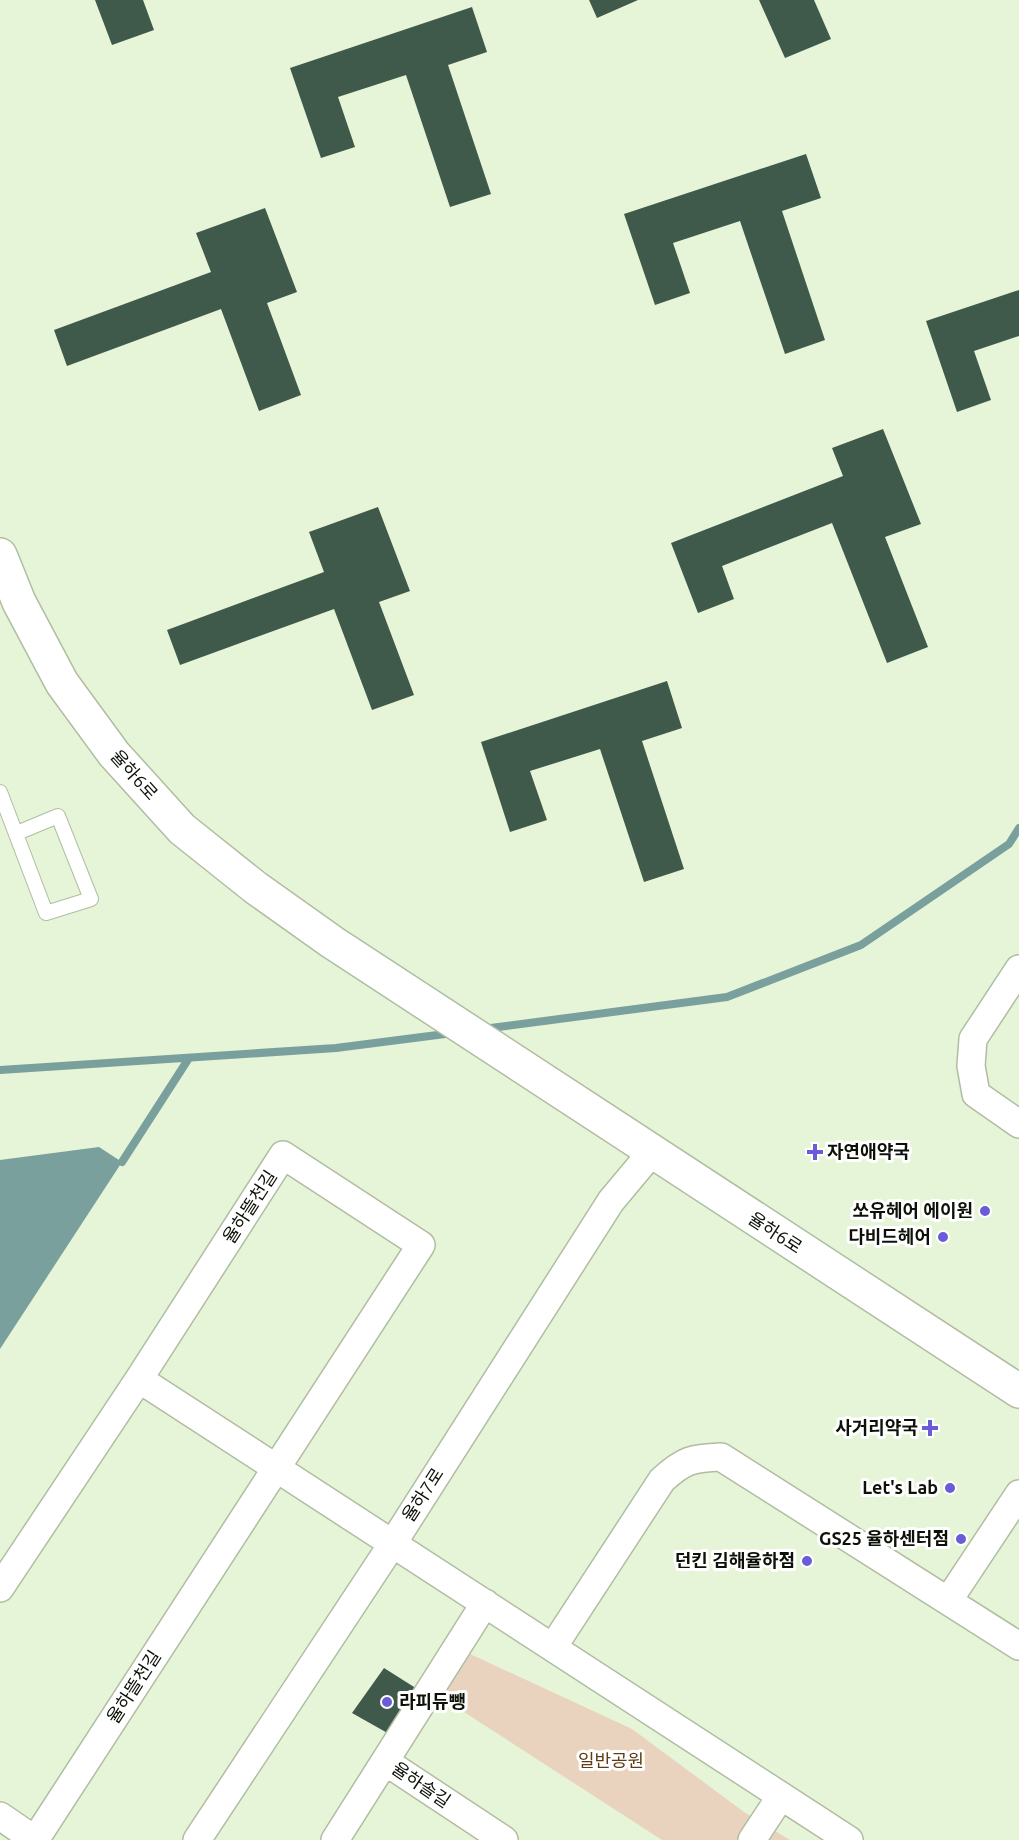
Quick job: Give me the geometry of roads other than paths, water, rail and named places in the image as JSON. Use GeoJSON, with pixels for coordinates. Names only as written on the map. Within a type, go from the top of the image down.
{"type":"FeatureCollection","features":[{"type":"Feature","properties":{"kind":"street","name":"율하6로"},"geometry":{"type":"LineString","coordinates":[[0,555],[19,602],[62,683],[114,753],[182,829],[256,888],[332,942],[1019,1391]]}},
{"type":"Feature","properties":{"kind":"street"},"geometry":{"type":"LineString","coordinates":[[1019,969],[973,1039],[970,1066],[976,1094],[1019,1124]]}},
{"type":"Feature","properties":{"kind":"street","name":"율하7로"},"geometry":{"type":"LineString","coordinates":[[197,1840],[393,1543],[611,1201],[652,1152]]}},
{"type":"Feature","properties":{"kind":"street","name":"율하뜰천길"},"geometry":{"type":"LineString","coordinates":[[0,1588],[139,1379],[283,1155],[421,1245],[35,1840],[0,1816]]}},
{"type":"Feature","properties":{"kind":"street"},"geometry":{"type":"LineString","coordinates":[[139,1379],[849,1840]]}},
{"type":"Feature","properties":{"kind":"street"},"geometry":{"type":"LineString","coordinates":[[553,1647],[662,1480],[677,1466],[697,1458],[721,1457],[1019,1646]]}},
{"type":"Feature","properties":{"kind":"street"},"geometry":{"type":"LineString","coordinates":[[948,1601],[1019,1494]]}},
{"type":"Feature","properties":{"kind":"street"},"geometry":{"type":"LineString","coordinates":[[386,1762],[485,1603]]}},
{"type":"Feature","properties":{"kind":"street","name":"율하솔길"},"geometry":{"type":"LineString","coordinates":[[335,1840],[386,1762],[504,1840]]}},
{"type":"Feature","properties":{"kind":"street"},"geometry":{"type":"LineString","coordinates":[[752,1840],[781,1796]]}},
{"type":"Feature","properties":{"kind":"lane"},"geometry":{"type":"LineString","coordinates":[[0,792],[46,913],[91,899],[58,816],[17,833]]}},
{"type":"Feature","properties":{"kind":"water"},"geometry":{"type":"Polygon","coordinates":[[[99,1147],[122,1162],[0,1349],[0,1160],[99,1147]]]}},
{"type":"Feature","properties":{"kind":"waterway"},"geometry":{"type":"LineString","coordinates":[[483,1029],[727,997],[861,945],[1009,844],[1019,828]]}},
{"type":"Feature","properties":{"kind":"waterway"},"geometry":{"type":"LineString","coordinates":[[0,1070],[336,1048],[453,1033]]}},
{"type":"Feature","properties":{"kind":"waterway"},"geometry":{"type":"LineString","coordinates":[[122,1162],[189,1058]]}},
{"type":"Feature","properties":{"kind":"place","name":"자연애약국"},"geometry":{"type":"Point","coordinates":[815,1152]}},
{"type":"Feature","properties":{"kind":"place","name":"쏘유헤어 에이원"},"geometry":{"type":"Point","coordinates":[985,1211]}},
{"type":"Feature","properties":{"kind":"place","name":"다비드헤어"},"geometry":{"type":"Point","coordinates":[943,1237]}},
{"type":"Feature","properties":{"kind":"place","name":"사거리약국"},"geometry":{"type":"Point","coordinates":[930,1428]}},
{"type":"Feature","properties":{"kind":"place","name":"Let's Lab"},"geometry":{"type":"Point","coordinates":[950,1488]}},
{"type":"Feature","properties":{"kind":"place","name":"GS25 율하센터점"},"geometry":{"type":"Point","coordinates":[961,1539]}},
{"type":"Feature","properties":{"kind":"place","name":"던킨 김해율하점"},"geometry":{"type":"Point","coordinates":[807,1561]}},
{"type":"Feature","properties":{"kind":"place","name":"라피듀뺑"},"geometry":{"type":"Point","coordinates":[387,1702]}},
{"type":"Feature","properties":{"kind":"park label","name":"일반공원"},"geometry":{"type":"Point","coordinates":[611,1761]}}]}
